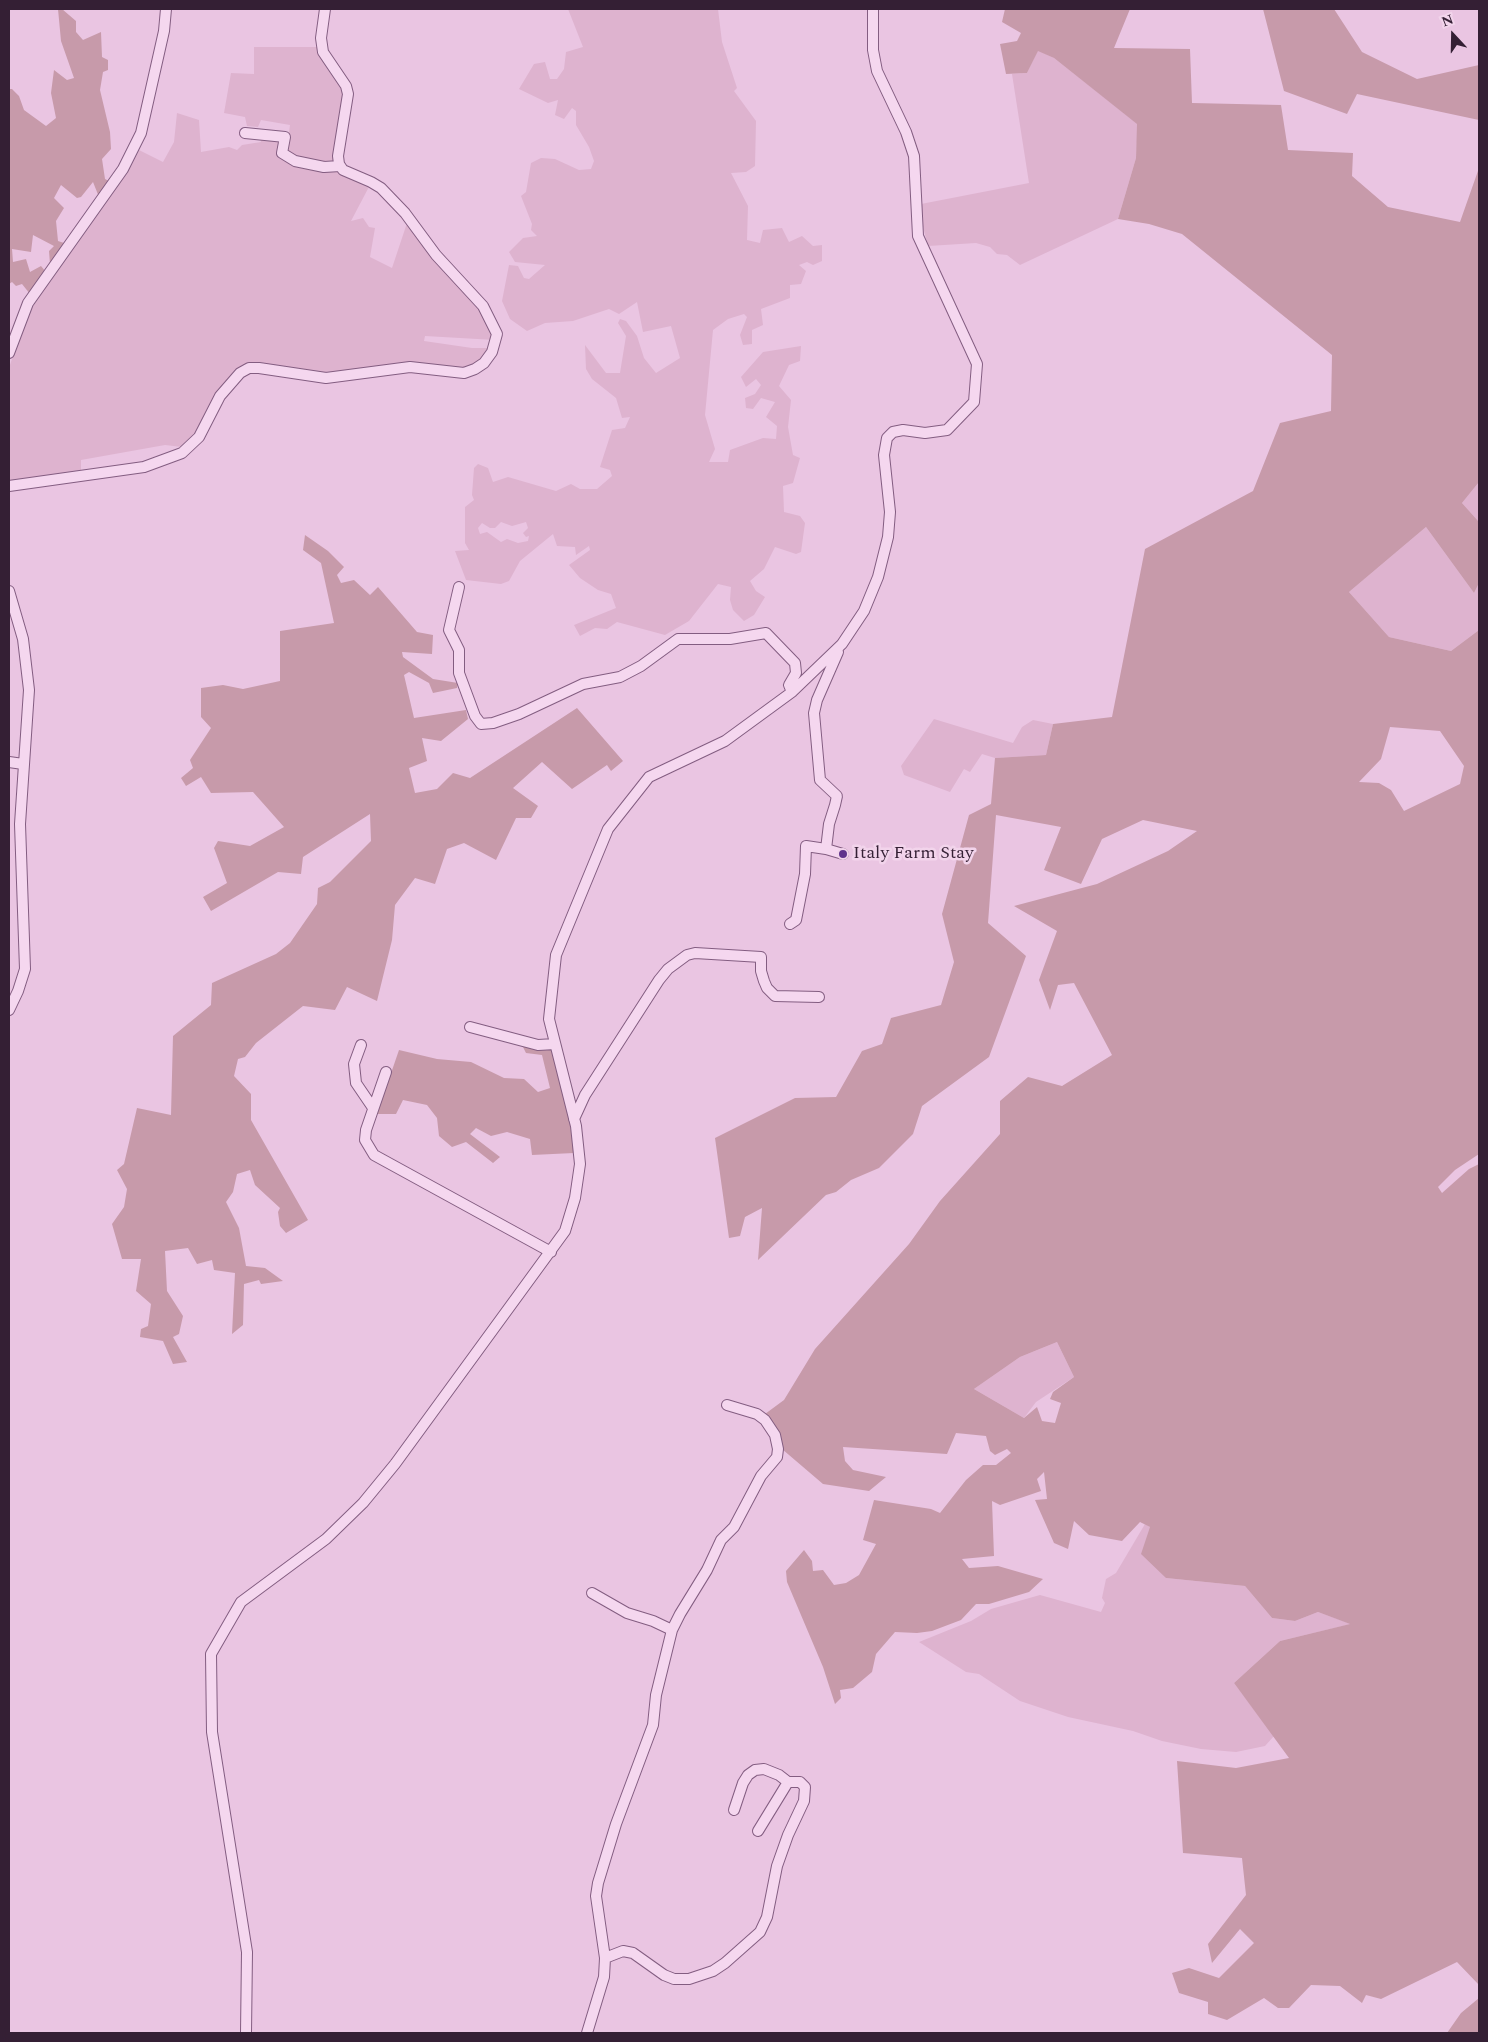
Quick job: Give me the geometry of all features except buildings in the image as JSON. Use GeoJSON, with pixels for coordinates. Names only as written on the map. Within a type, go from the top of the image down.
{"type":"FeatureCollection","features":[{"type":"Feature","properties":{"kind":"street"},"geometry":{"type":"LineString","coordinates":[[9,353],[28,303],[123,169],[141,132],[164,31],[166,9]]}},
{"type":"Feature","properties":{"kind":"street"},"geometry":{"type":"LineString","coordinates":[[826,849],[829,824],[837,796],[820,780],[815,739],[815,706],[842,644],[864,611],[878,577],[888,537],[890,512],[884,455],[887,438],[893,432],[903,430],[925,432],[947,430],[974,402],[977,364],[918,236],[914,156],[906,132],[877,71],[873,50],[873,9]]}},
{"type":"Feature","properties":{"kind":"street"},"geometry":{"type":"LineString","coordinates":[[9,486],[144,467],[182,453],[199,436],[220,396],[240,372],[249,368],[305,376],[340,378],[410,367],[464,372],[475,369],[484,363],[492,352],[497,334],[483,306],[436,255],[405,213],[381,188],[343,170],[340,166],[338,156],[348,94],[346,86],[323,52],[321,38],[327,11]]}},
{"type":"Feature","properties":{"kind":"street"},"geometry":{"type":"LineString","coordinates":[[245,133],[285,137],[282,153],[295,161],[324,167],[340,166]]}},
{"type":"Feature","properties":{"kind":"street"},"geometry":{"type":"LineString","coordinates":[[459,586],[448,630],[459,650],[459,673],[475,716],[481,724],[493,723],[520,714],[583,684],[620,677],[641,666],[678,639],[730,639],[759,633],[766,634],[795,663],[796,673],[789,685],[792,692]]}},
{"type":"Feature","properties":{"kind":"street"},"geometry":{"type":"LineString","coordinates":[[9,590],[23,638],[29,690],[20,824],[25,970],[18,992],[9,1010]]}},
{"type":"Feature","properties":{"kind":"street"},"geometry":{"type":"LineString","coordinates":[[246,2033],[247,1952],[212,1732],[212,1654],[241,1602],[326,1539],[363,1503],[395,1464],[565,1231],[575,1198],[580,1164],[574,1119],[549,1019],[556,955],[608,829],[649,777],[725,742],[792,692],[842,644]]}},
{"type":"Feature","properties":{"kind":"street"},"geometry":{"type":"LineString","coordinates":[[9,762],[23,764]]}},
{"type":"Feature","properties":{"kind":"street"},"geometry":{"type":"LineString","coordinates":[[790,924],[796,920],[800,902],[805,874],[806,846],[843,854]]}},
{"type":"Feature","properties":{"kind":"street"},"geometry":{"type":"LineString","coordinates":[[574,1119],[585,1095],[659,980],[668,969],[687,955],[695,953],[761,957],[761,971],[766,988],[774,996],[819,997]]}},
{"type":"Feature","properties":{"kind":"street"},"geometry":{"type":"LineString","coordinates":[[470,1027],[538,1045],[555,1044]]}},
{"type":"Feature","properties":{"kind":"street"},"geometry":{"type":"LineString","coordinates":[[361,1045],[354,1064],[356,1083],[373,1108]]}},
{"type":"Feature","properties":{"kind":"street"},"geometry":{"type":"LineString","coordinates":[[386,1072],[364,1140],[374,1155],[551,1252]]}},
{"type":"Feature","properties":{"kind":"street"},"geometry":{"type":"LineString","coordinates":[[587,2033],[604,1977],[605,1958],[596,1896],[598,1883],[616,1824],[653,1726],[656,1695],[672,1630],[707,1570],[721,1540],[734,1527],[761,1476],[777,1457],[778,1448],[775,1435],[765,1420],[757,1414],[726,1405]]}},
{"type":"Feature","properties":{"kind":"street"},"geometry":{"type":"LineString","coordinates":[[592,1593],[627,1612],[672,1630]]}},
{"type":"Feature","properties":{"kind":"street"},"geometry":{"type":"LineString","coordinates":[[605,1958],[623,1951],[634,1953],[664,1975],[674,1979],[689,1979],[713,1971],[750,1943],[760,1932],[767,1917],[776,1866],[804,1801],[805,1787],[800,1782],[788,1782],[772,1772],[755,1770],[748,1775],[743,1783],[734,1810]]}},
{"type":"Feature","properties":{"kind":"street"},"geometry":{"type":"LineString","coordinates":[[758,1831],[788,1782]]}},
{"type":"Feature","properties":{"kind":"shaded area"},"geometry":{"type":"Polygon","coordinates":[[[58,9],[62,9],[76,21],[76,32],[83,40],[101,32],[102,57],[108,60],[108,70],[103,72],[100,90],[110,132],[111,149],[102,159],[105,179],[111,182],[99,197],[93,182],[81,197],[77,198],[61,185],[54,198],[64,208],[56,221],[58,241],[64,243],[50,264],[49,251],[54,246],[33,235],[31,252],[12,249],[13,262],[26,259],[30,272],[41,266],[46,272],[30,294],[22,284],[16,286],[12,282],[9,284],[9,89],[12,89],[19,96],[24,110],[46,126],[56,118],[51,93],[54,70],[67,80],[74,78],[61,41],[58,9]]]}},
{"type":"Feature","properties":{"kind":"shaded area"},"geometry":{"type":"Polygon","coordinates":[[[568,9],[718,9],[722,42],[737,88],[734,91],[756,121],[755,166],[746,172],[731,173],[748,206],[747,240],[760,243],[763,230],[782,228],[789,242],[802,236],[813,246],[822,245],[822,261],[813,265],[807,262],[799,265],[806,271],[801,284],[790,285],[790,298],[761,309],[763,325],[752,330],[752,344],[743,345],[740,335],[747,317],[744,314],[728,319],[713,330],[705,415],[715,449],[709,462],[728,462],[730,450],[763,438],[776,439],[777,426],[766,417],[775,402],[761,398],[753,409],[746,408],[745,398],[755,394],[761,385],[756,379],[746,387],[741,377],[763,352],[801,346],[800,361],[789,365],[779,386],[791,400],[788,427],[793,455],[800,458],[793,483],[783,486],[784,512],[800,516],[805,523],[801,552],[796,554],[775,547],[764,569],[750,581],[756,591],[765,597],[754,615],[744,621],[733,610],[730,600],[731,587],[718,584],[689,621],[665,635],[617,622],[607,629],[595,628],[580,636],[574,625],[616,608],[611,594],[598,590],[580,578],[569,565],[590,550],[589,546],[576,555],[575,547],[557,546],[553,534],[520,561],[509,581],[501,584],[466,580],[455,551],[469,550],[465,543],[465,507],[474,500],[472,495],[474,468],[478,464],[488,468],[493,482],[508,477],[556,491],[571,484],[580,489],[597,489],[612,476],[610,470],[600,467],[612,430],[625,428],[630,417],[622,418],[616,398],[592,379],[586,369],[585,345],[606,373],[620,373],[626,336],[618,323],[620,319],[626,321],[637,336],[644,358],[656,373],[680,358],[671,326],[643,332],[637,302],[619,314],[609,309],[573,321],[545,323],[527,331],[510,319],[502,301],[509,265],[518,266],[524,278],[529,279],[545,265],[515,262],[509,252],[523,238],[537,236],[531,230],[532,224],[521,196],[526,192],[531,163],[541,158],[555,159],[579,170],[591,169],[594,161],[589,147],[576,125],[576,111],[572,108],[564,119],[555,115],[558,100],[548,103],[519,89],[534,64],[545,62],[550,79],[557,79],[564,69],[566,52],[583,47],[568,9]],[[501,522],[495,528],[490,528],[482,523],[478,528],[480,534],[487,532],[501,542],[507,539],[518,543],[528,541],[529,536],[526,537],[523,533],[528,528],[526,522],[512,526],[501,522]]]}},
{"type":"Feature","properties":{"kind":"shaded area"},"geometry":{"type":"Polygon","coordinates":[[[1005,9],[1130,9],[1114,48],[1190,49],[1192,103],[1281,105],[1288,150],[1353,153],[1352,176],[1388,207],[1460,222],[1479,168],[1479,482],[1462,503],[1479,522],[1479,583],[1474,593],[1426,527],[1349,592],[1389,637],[1451,651],[1479,630],[1479,1154],[1455,1170],[1438,1187],[1442,1193],[1469,1169],[1479,1164],[1479,1985],[1457,1962],[1381,1999],[1366,1995],[1362,2003],[1340,1986],[1311,1985],[1289,2008],[1278,2008],[1264,1998],[1227,2020],[1208,2014],[1208,2002],[1179,1993],[1172,1973],[1189,1968],[1219,1978],[1254,1943],[1240,1929],[1212,1963],[1208,1944],[1246,1895],[1242,1858],[1183,1853],[1177,1761],[1236,1768],[1289,1758],[1234,1683],[1280,1641],[1350,1624],[1318,1612],[1295,1621],[1272,1618],[1245,1586],[1166,1578],[1141,1554],[1150,1527],[1140,1522],[1122,1541],[1089,1535],[1074,1521],[1068,1549],[1054,1543],[1035,1500],[1047,1499],[1044,1472],[1037,1479],[1041,1491],[1000,1505],[992,1501],[994,1556],[962,1559],[969,1568],[998,1566],[1043,1579],[1029,1592],[989,1604],[976,1604],[961,1620],[932,1631],[917,1633],[895,1632],[876,1654],[872,1672],[853,1688],[840,1690],[841,1698],[835,1704],[823,1667],[787,1582],[786,1571],[804,1550],[812,1561],[813,1571],[823,1570],[834,1585],[846,1583],[859,1575],[876,1544],[863,1540],[874,1500],[931,1509],[940,1513],[966,1480],[983,1465],[996,1465],[1011,1453],[1007,1449],[995,1455],[990,1451],[986,1436],[956,1433],[947,1454],[843,1447],[845,1461],[853,1470],[886,1477],[869,1491],[823,1484],[782,1449],[765,1414],[784,1400],[815,1349],[909,1244],[940,1201],[1000,1134],[1000,1101],[1028,1077],[1062,1086],[1112,1055],[1074,983],[1058,985],[1050,1010],[1039,980],[1057,931],[1014,906],[1097,884],[1168,851],[1197,831],[1143,820],[1102,839],[1081,884],[1044,870],[1061,827],[996,815],[988,923],[1026,956],[989,1057],[922,1106],[913,1134],[879,1168],[851,1180],[836,1192],[826,1195],[758,1260],[762,1208],[745,1217],[740,1236],[729,1238],[715,1138],[795,1098],[836,1097],[862,1051],[882,1044],[891,1018],[941,1005],[954,962],[942,914],[969,815],[991,804],[995,758],[1046,755],[1053,724],[1112,717],[1145,549],[1253,491],[1280,423],[1331,411],[1332,355],[1182,234],[1149,224],[1118,219],[1136,158],[1137,124],[1054,58],[1038,51],[1027,73],[1006,74],[1000,44],[1017,41],[1021,33],[1002,22],[1005,9]],[[1390,727],[1381,759],[1359,782],[1379,783],[1391,790],[1404,811],[1460,784],[1464,766],[1440,731],[1390,727]],[[1057,1342],[1020,1357],[974,1389],[1024,1418],[1037,1407],[1042,1421],[1055,1423],[1061,1403],[1050,1399],[1053,1392],[1074,1377],[1057,1342]]]}},
{"type":"Feature","properties":{"kind":"shaded area"},"geometry":{"type":"Polygon","coordinates":[[[1263,9],[1334,9],[1362,52],[1417,79],[1479,65],[1479,120],[1357,94],[1347,114],[1284,91],[1263,9]]]}},
{"type":"Feature","properties":{"kind":"shaded area"},"geometry":{"type":"Polygon","coordinates":[[[254,47],[318,47],[346,93],[335,160],[330,164],[286,154],[290,125],[261,120],[258,127],[247,126],[245,117],[224,113],[231,73],[254,74],[254,47]]]}},
{"type":"Feature","properties":{"kind":"shaded area"},"geometry":{"type":"Polygon","coordinates":[[[1038,50],[1054,58],[1138,124],[1136,158],[1118,219],[1020,265],[1007,255],[997,254],[990,247],[976,243],[928,246],[921,219],[921,204],[1029,183],[1012,74],[1027,73],[1038,50]]]}},
{"type":"Feature","properties":{"kind":"shaded area"},"geometry":{"type":"Polygon","coordinates":[[[177,113],[199,120],[201,152],[229,147],[237,150],[242,145],[261,142],[260,138],[282,138],[280,155],[337,168],[371,183],[351,221],[363,218],[369,227],[375,228],[370,257],[392,268],[408,220],[478,303],[495,340],[425,336],[424,341],[472,348],[491,348],[478,364],[459,369],[418,363],[333,374],[245,365],[193,438],[182,447],[165,445],[81,460],[81,472],[9,481],[9,368],[28,310],[126,172],[139,150],[163,162],[174,142],[177,113]]]}},
{"type":"Feature","properties":{"kind":"shaded area"},"geometry":{"type":"Polygon","coordinates":[[[1479,482],[1479,522],[1462,503],[1479,482]]]}},
{"type":"Feature","properties":{"kind":"shaded area"},"geometry":{"type":"Polygon","coordinates":[[[1426,527],[1474,593],[1479,583],[1479,630],[1451,651],[1389,637],[1349,592],[1426,527]]]}},
{"type":"Feature","properties":{"kind":"shaded area"},"geometry":{"type":"Polygon","coordinates":[[[305,535],[328,551],[344,567],[337,575],[341,583],[354,580],[370,595],[378,587],[417,632],[433,635],[432,654],[402,652],[403,657],[433,679],[458,683],[457,688],[433,693],[429,683],[409,672],[404,675],[414,718],[466,710],[468,719],[441,741],[422,738],[427,761],[409,768],[415,793],[437,789],[453,773],[470,778],[577,708],[623,761],[611,771],[607,765],[572,789],[542,762],[513,788],[538,806],[531,818],[516,818],[496,860],[464,843],[447,849],[435,884],[415,878],[395,905],[392,940],[377,1001],[347,987],[335,1010],[303,1006],[256,1043],[245,1057],[238,1059],[234,1076],[251,1094],[251,1120],[308,1220],[286,1233],[280,1226],[278,1212],[280,1208],[255,1185],[250,1170],[237,1174],[233,1192],[226,1202],[239,1228],[246,1266],[265,1268],[283,1281],[261,1284],[259,1280],[244,1284],[243,1325],[232,1334],[235,1273],[214,1270],[212,1260],[197,1264],[188,1248],[165,1251],[167,1291],[183,1316],[179,1334],[173,1337],[187,1362],[173,1364],[163,1341],[140,1337],[141,1329],[148,1326],[151,1304],[136,1291],[141,1259],[122,1259],[112,1224],[124,1207],[127,1189],[117,1170],[124,1164],[137,1108],[171,1115],[173,1036],[211,1005],[212,983],[276,954],[290,943],[317,904],[318,888],[330,882],[371,841],[370,814],[303,857],[301,874],[278,872],[211,911],[203,897],[227,883],[214,848],[218,841],[250,846],[284,827],[253,792],[211,793],[201,777],[186,786],[181,778],[193,768],[190,760],[211,728],[201,717],[201,688],[223,685],[243,689],[280,681],[280,631],[334,623],[321,563],[303,550],[305,535]]]}},
{"type":"Feature","properties":{"kind":"shaded area"},"geometry":{"type":"Polygon","coordinates":[[[934,719],[1013,743],[1022,727],[1033,720],[1053,724],[1046,755],[995,758],[982,754],[970,772],[964,769],[950,792],[904,775],[901,766],[934,719]]]}},
{"type":"Feature","properties":{"kind":"shaded area"},"geometry":{"type":"Polygon","coordinates":[[[523,1047],[552,1048],[570,1124],[574,1153],[532,1155],[530,1139],[507,1132],[491,1136],[476,1128],[470,1134],[500,1157],[493,1163],[466,1142],[452,1147],[439,1136],[437,1118],[427,1105],[403,1100],[396,1114],[377,1114],[399,1050],[437,1059],[471,1062],[504,1078],[524,1079],[538,1092],[550,1088],[542,1055],[526,1053],[523,1047]]]}},
{"type":"Feature","properties":{"kind":"shaded area"},"geometry":{"type":"Polygon","coordinates":[[[1057,1342],[1074,1377],[1036,1402],[1024,1418],[974,1389],[1020,1357],[1057,1342]]]}},
{"type":"Feature","properties":{"kind":"shaded area"},"geometry":{"type":"Polygon","coordinates":[[[1145,1524],[1150,1527],[1166,1578],[1245,1586],[1272,1618],[1295,1621],[1318,1612],[1351,1624],[1280,1641],[1234,1683],[1274,1736],[1265,1746],[1236,1752],[1201,1749],[1162,1741],[1133,1731],[1068,1717],[1020,1701],[979,1674],[966,1672],[919,1642],[971,1621],[991,1609],[1040,1595],[1101,1612],[1105,1603],[1102,1598],[1106,1579],[1116,1573],[1145,1524]]]}},
{"type":"Feature","properties":{"kind":"shaded area"},"geometry":{"type":"Polygon","coordinates":[[[1479,1998],[1479,2033],[1447,2033],[1461,2013],[1479,1998]]]}},
{"type":"Feature","properties":{"kind":"place","name":"Italy Farm Stay"},"geometry":{"type":"Point","coordinates":[843,854]}}]}
